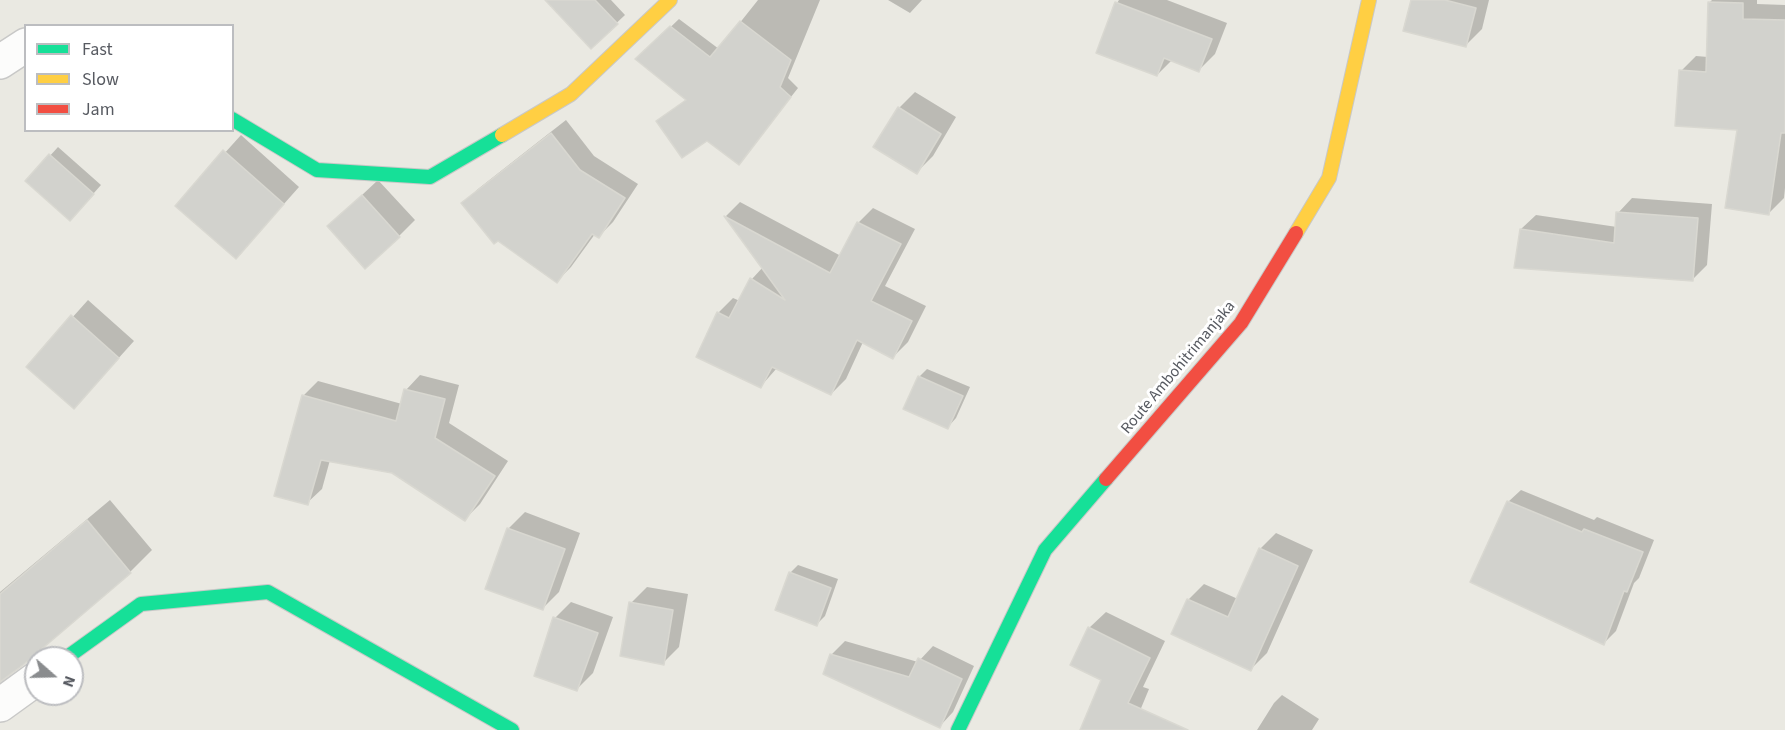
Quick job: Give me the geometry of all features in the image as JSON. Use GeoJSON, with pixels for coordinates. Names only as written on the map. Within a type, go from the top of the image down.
{"type":"FeatureCollection","features":[{"type":"Feature","properties":{"kind":"street"},"geometry":{"type":"LineString","coordinates":[[234,120],[317,170],[429,177],[571,94],[670,0]]}},
{"type":"Feature","properties":{"kind":"street","name":"Route Ambohitrimanjaka"},"geometry":{"type":"LineString","coordinates":[[958,730],[1045,550],[1241,323],[1329,178],[1369,0]]}},
{"type":"Feature","properties":{"kind":"street"},"geometry":{"type":"LineString","coordinates":[[0,62],[24,46]]}},
{"type":"Feature","properties":{"kind":"street"},"geometry":{"type":"LineString","coordinates":[[83,646],[141,604],[268,592],[512,730]]}},
{"type":"Feature","properties":{"kind":"street"},"geometry":{"type":"LineString","coordinates":[[0,705],[24,688]]}},
{"type":"Feature","properties":{"kind":"building"},"geometry":{"type":"Polygon","coordinates":[[[545,0],[595,0],[618,24],[591,49],[545,0]]]}},
{"type":"Feature","properties":{"kind":"building"},"geometry":{"type":"Polygon","coordinates":[[[1411,0],[1445,0],[1476,8],[1466,47],[1403,31],[1411,0]]]}},
{"type":"Feature","properties":{"kind":"building"},"geometry":{"type":"Polygon","coordinates":[[[1115,2],[1212,39],[1199,72],[1164,58],[1157,76],[1096,53],[1115,2]]]}},
{"type":"Feature","properties":{"kind":"building"},"geometry":{"type":"Polygon","coordinates":[[[1708,2],[1743,3],[1743,19],[1785,20],[1785,133],[1781,133],[1769,215],[1725,208],[1737,130],[1675,126],[1679,70],[1706,72],[1708,2]]]}},
{"type":"Feature","properties":{"kind":"building"},"geometry":{"type":"Polygon","coordinates":[[[740,21],[791,60],[780,87],[791,97],[739,165],[707,141],[682,158],[656,121],[686,100],[635,59],[670,26],[710,57],[740,21]]]}},
{"type":"Feature","properties":{"kind":"building"},"geometry":{"type":"Polygon","coordinates":[[[898,107],[941,134],[917,174],[873,147],[898,107]]]}},
{"type":"Feature","properties":{"kind":"building"},"geometry":{"type":"Polygon","coordinates":[[[551,133],[580,170],[625,198],[599,238],[592,234],[557,283],[498,241],[494,244],[461,203],[551,133]]]}},
{"type":"Feature","properties":{"kind":"building"},"geometry":{"type":"Polygon","coordinates":[[[223,150],[284,204],[236,259],[175,206],[223,150]]]}},
{"type":"Feature","properties":{"kind":"building"},"geometry":{"type":"Polygon","coordinates":[[[49,154],[94,194],[70,221],[25,181],[49,154]]]}},
{"type":"Feature","properties":{"kind":"building"},"geometry":{"type":"Polygon","coordinates":[[[362,195],[400,237],[365,269],[327,226],[362,195]]]}},
{"type":"Feature","properties":{"kind":"building"},"geometry":{"type":"Polygon","coordinates":[[[1616,212],[1698,218],[1693,281],[1514,268],[1520,229],[1614,243],[1616,212]]]}},
{"type":"Feature","properties":{"kind":"building"},"geometry":{"type":"Polygon","coordinates":[[[724,216],[830,273],[857,222],[901,244],[871,301],[912,321],[893,359],[857,340],[831,395],[772,367],[761,388],[696,357],[717,312],[729,318],[750,278],[785,300],[724,216]]]}},
{"type":"Feature","properties":{"kind":"building"},"geometry":{"type":"Polygon","coordinates":[[[71,315],[119,358],[74,409],[26,367],[71,315]]]}},
{"type":"Feature","properties":{"kind":"building"},"geometry":{"type":"Polygon","coordinates":[[[918,376],[963,396],[948,429],[903,409],[918,376]]]}},
{"type":"Feature","properties":{"kind":"building"},"geometry":{"type":"Polygon","coordinates":[[[404,389],[445,399],[435,438],[495,476],[465,521],[392,473],[321,460],[308,505],[274,496],[302,395],[396,421],[404,389]]]}},
{"type":"Feature","properties":{"kind":"building"},"geometry":{"type":"Polygon","coordinates":[[[1507,501],[1582,532],[1584,529],[1643,552],[1627,592],[1624,591],[1604,645],[1470,582],[1507,501]]]}},
{"type":"Feature","properties":{"kind":"building"},"geometry":{"type":"Polygon","coordinates":[[[87,520],[131,573],[45,646],[24,646],[24,664],[0,682],[0,594],[87,520]]]}},
{"type":"Feature","properties":{"kind":"building"},"geometry":{"type":"Polygon","coordinates":[[[507,528],[565,549],[543,610],[485,589],[507,528]]]}},
{"type":"Feature","properties":{"kind":"building"},"geometry":{"type":"Polygon","coordinates":[[[1259,548],[1298,566],[1251,671],[1171,634],[1187,599],[1228,617],[1259,548]]]}},
{"type":"Feature","properties":{"kind":"building"},"geometry":{"type":"Polygon","coordinates":[[[789,572],[831,588],[817,626],[775,610],[789,572]]]}},
{"type":"Feature","properties":{"kind":"building"},"geometry":{"type":"Polygon","coordinates":[[[629,602],[673,610],[664,665],[620,656],[629,602]]]}},
{"type":"Feature","properties":{"kind":"building"},"geometry":{"type":"Polygon","coordinates":[[[553,617],[598,633],[577,691],[534,676],[553,617]]]}},
{"type":"Feature","properties":{"kind":"building"},"geometry":{"type":"Polygon","coordinates":[[[1088,627],[1150,658],[1128,703],[1188,730],[1080,730],[1101,680],[1070,665],[1088,627]]]}},
{"type":"Feature","properties":{"kind":"building"},"geometry":{"type":"Polygon","coordinates":[[[830,654],[909,677],[918,658],[962,679],[940,728],[823,674],[830,654]]]}},
{"type":"Feature","properties":{"kind":"traffic: fast"},"geometry":{"type":"LineString","coordinates":[[234,120],[317,170],[430,177],[502,135]]}},
{"type":"Feature","properties":{"kind":"traffic: fast"},"geometry":{"type":"LineString","coordinates":[[958,730],[1045,550],[1106,479]]}},
{"type":"Feature","properties":{"kind":"traffic: fast"},"geometry":{"type":"LineString","coordinates":[[83,646],[141,604],[268,592],[512,730]]}},
{"type":"Feature","properties":{"kind":"traffic: slow"},"geometry":{"type":"LineString","coordinates":[[502,135],[571,94],[670,0]]}},
{"type":"Feature","properties":{"kind":"traffic: slow"},"geometry":{"type":"LineString","coordinates":[[1296,233],[1329,178],[1369,0]]}},
{"type":"Feature","properties":{"kind":"traffic: jam"},"geometry":{"type":"LineString","coordinates":[[1106,479],[1241,323],[1296,233]]}}]}
